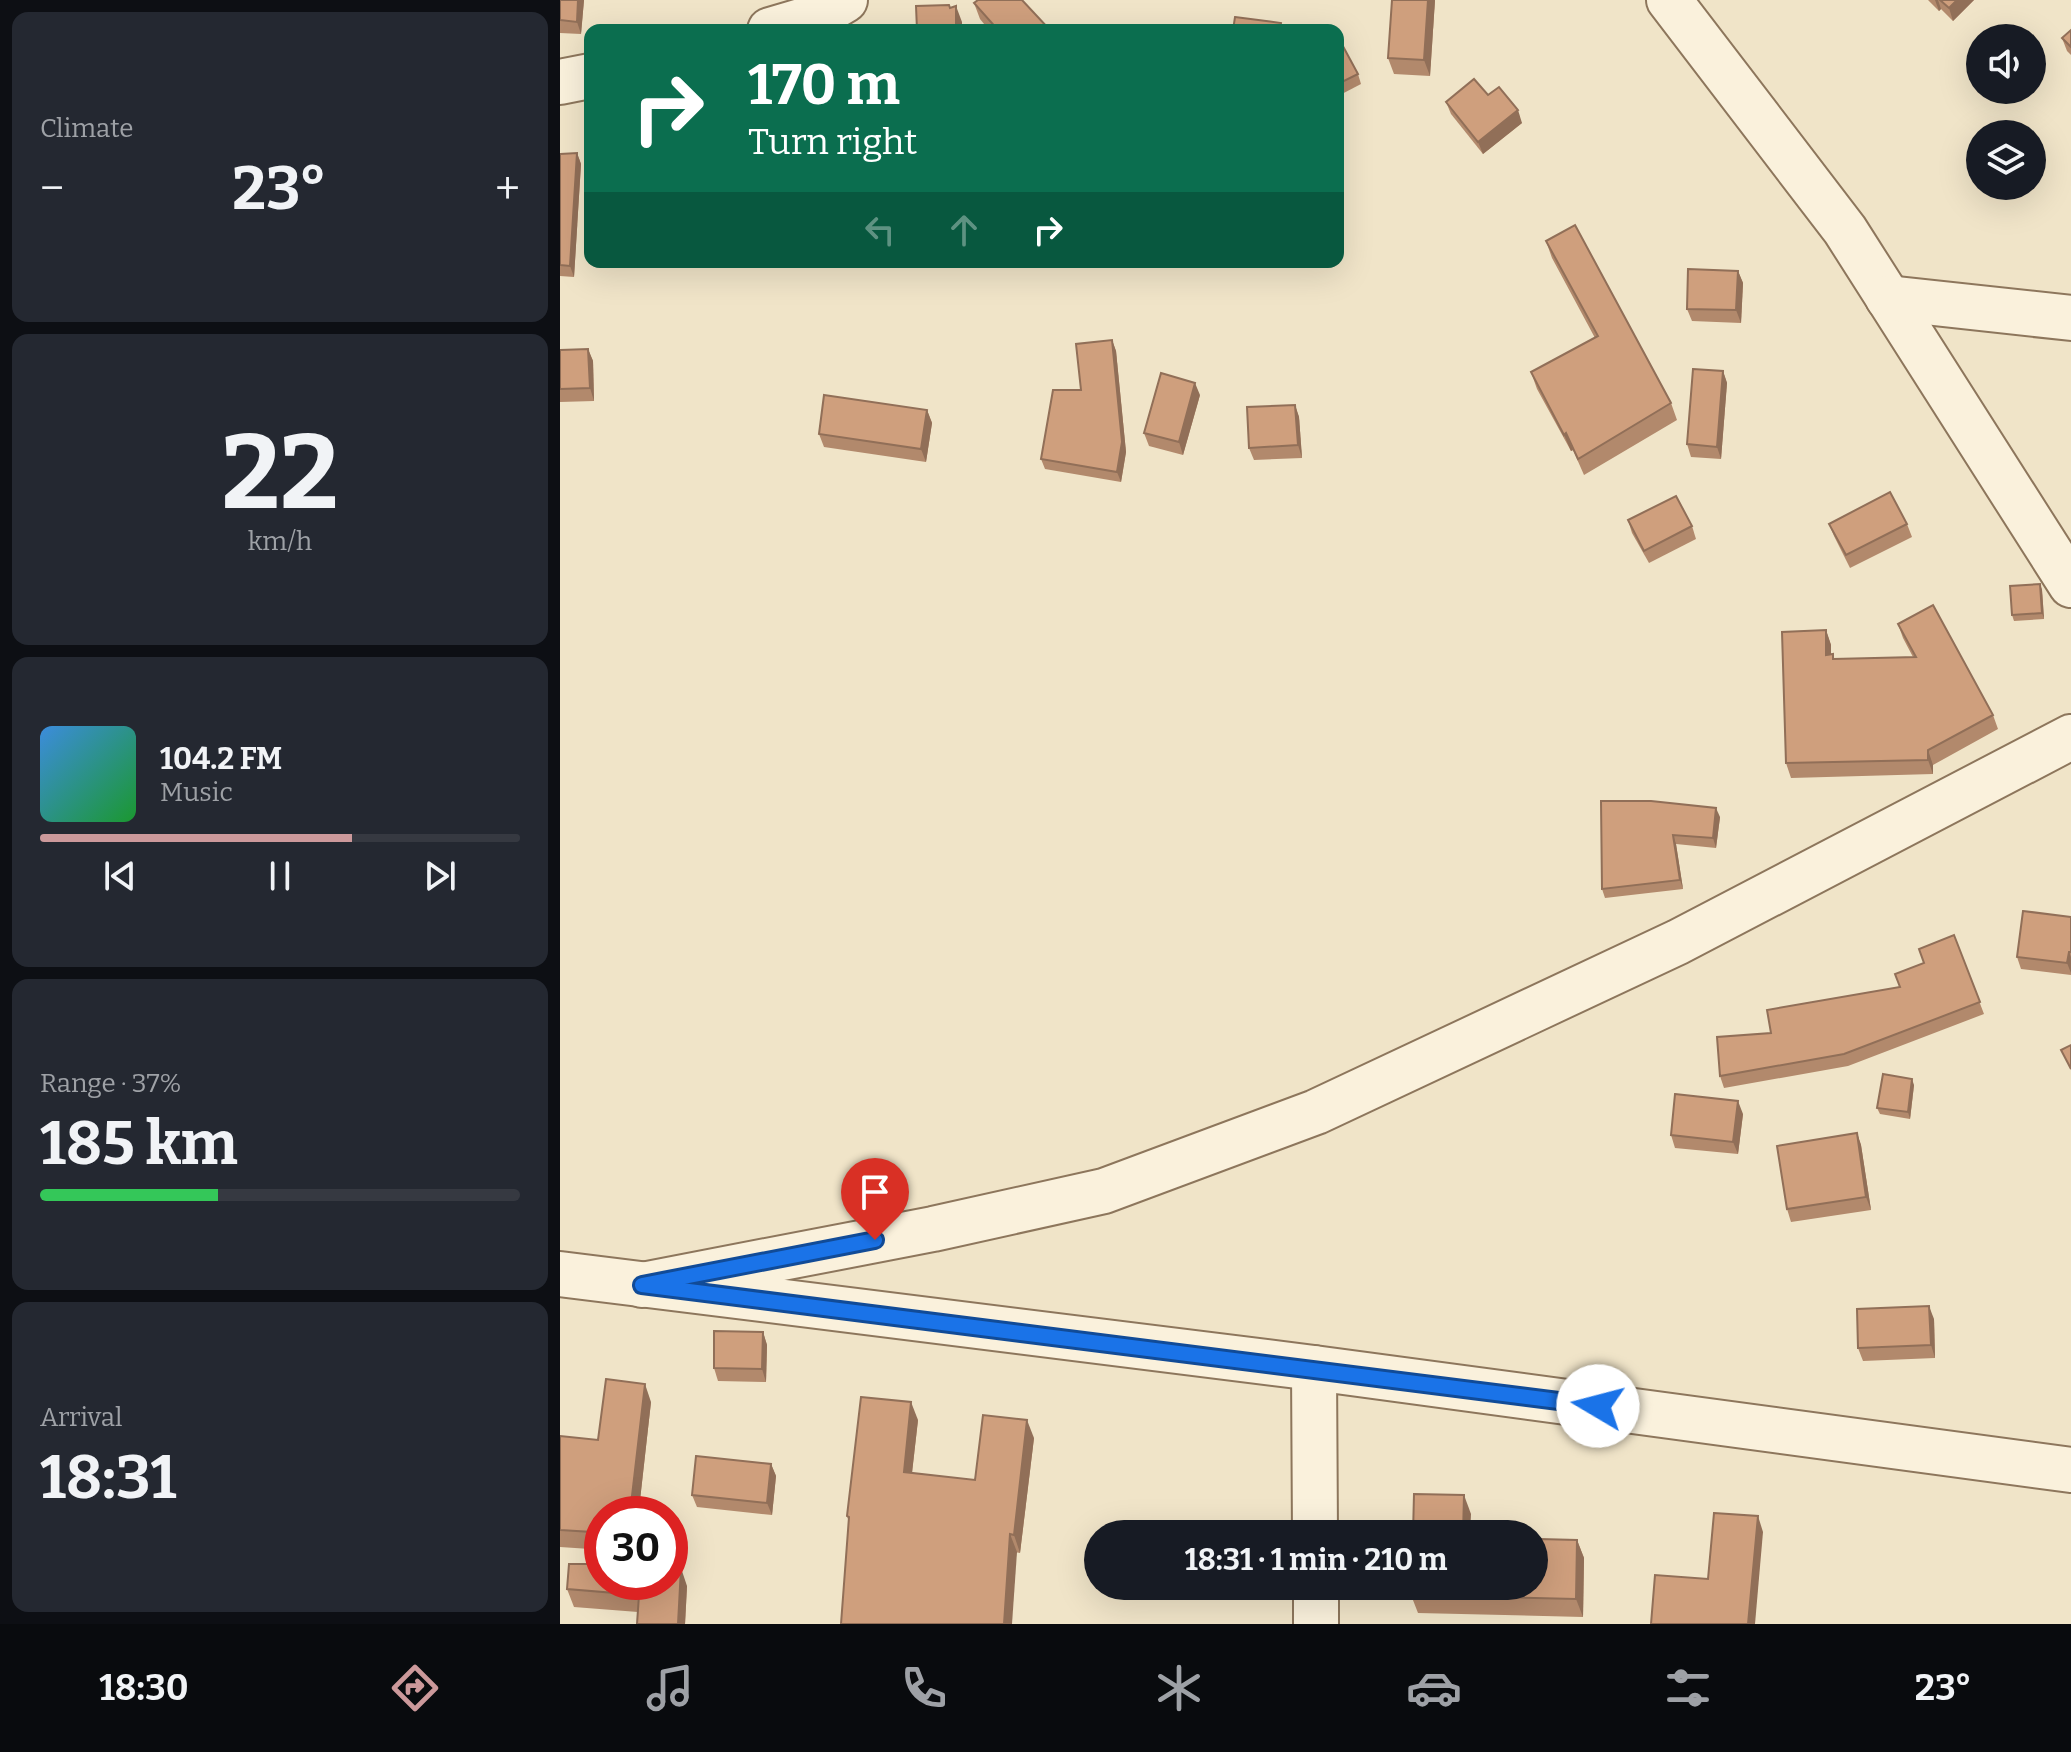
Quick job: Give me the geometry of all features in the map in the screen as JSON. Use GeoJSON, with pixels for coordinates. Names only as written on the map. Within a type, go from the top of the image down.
{"type":"FeatureCollection","features":[{"type":"Feature","properties":{"kind":"street"},"geometry":{"type":"LineString","coordinates":[[791,24],[818,16],[845,0]]}},
{"type":"Feature","properties":{"kind":"street"},"geometry":{"type":"LineString","coordinates":[[1669,0],[1845,230],[2071,585]]}},
{"type":"Feature","properties":{"kind":"street"},"geometry":{"type":"LineString","coordinates":[[560,82],[584,77]]}},
{"type":"Feature","properties":{"kind":"street"},"geometry":{"type":"LineString","coordinates":[[1888,298],[2071,318]]}},
{"type":"Feature","properties":{"kind":"street"},"geometry":{"type":"LineString","coordinates":[[642,1285],[933,1229],[1104,1191],[1316,1112],[1678,942],[2071,737]]}},
{"type":"Feature","properties":{"kind":"street"},"geometry":{"type":"LineString","coordinates":[[560,1274],[1314,1368],[2071,1470]]}},
{"type":"Feature","properties":{"kind":"street"},"geometry":{"type":"LineString","coordinates":[[1314,1368],[1315,1520]]}},
{"type":"Feature","properties":{"kind":"street"},"geometry":{"type":"LineString","coordinates":[[1316,1600],[1316,1624]]}},
{"type":"Feature","properties":{"kind":"building"},"geometry":{"type":"Polygon","coordinates":[[[560,0],[578,0],[577,22],[560,20],[560,0]]]}},
{"type":"Feature","properties":{"kind":"building"},"geometry":{"type":"Polygon","coordinates":[[[978,0],[1022,0],[1044,24],[993,24],[974,3],[978,0]]]}},
{"type":"Feature","properties":{"kind":"building"},"geometry":{"type":"Polygon","coordinates":[[[1392,0],[1428,0],[1424,60],[1388,58],[1392,0]]]}},
{"type":"Feature","properties":{"kind":"building"},"geometry":{"type":"Polygon","coordinates":[[[1940,0],[1957,0],[1949,8],[1940,0]]]}},
{"type":"Feature","properties":{"kind":"building"},"geometry":{"type":"Polygon","coordinates":[[[916,6],[956,6],[956,24],[917,24],[916,6]]]}},
{"type":"Feature","properties":{"kind":"building"},"geometry":{"type":"Polygon","coordinates":[[[1235,17],[1281,23],[1281,24],[1234,24],[1235,17]]]}},
{"type":"Feature","properties":{"kind":"building"},"geometry":{"type":"Polygon","coordinates":[[[2071,30],[2071,47],[2062,38],[2071,30]]]}},
{"type":"Feature","properties":{"kind":"building"},"geometry":{"type":"Polygon","coordinates":[[[1344,48],[1358,74],[1344,81],[1344,48]]]}},
{"type":"Feature","properties":{"kind":"building"},"geometry":{"type":"Polygon","coordinates":[[[1474,79],[1488,95],[1499,87],[1518,110],[1478,142],[1446,102],[1474,79]]]}},
{"type":"Feature","properties":{"kind":"building"},"geometry":{"type":"Polygon","coordinates":[[[577,153],[570,266],[560,265],[560,154],[577,153]]]}},
{"type":"Feature","properties":{"kind":"building"},"geometry":{"type":"Polygon","coordinates":[[[1575,225],[1671,403],[1578,459],[1531,372],[1598,336],[1546,241],[1575,225]]]}},
{"type":"Feature","properties":{"kind":"building"},"geometry":{"type":"Polygon","coordinates":[[[1688,269],[1738,271],[1736,310],[1687,309],[1688,269]]]}},
{"type":"Feature","properties":{"kind":"building"},"geometry":{"type":"Polygon","coordinates":[[[1112,340],[1122,442],[1117,472],[1041,459],[1053,390],[1081,390],[1076,344],[1112,340]]]}},
{"type":"Feature","properties":{"kind":"building"},"geometry":{"type":"Polygon","coordinates":[[[588,349],[590,388],[560,389],[560,350],[588,349]]]}},
{"type":"Feature","properties":{"kind":"building"},"geometry":{"type":"Polygon","coordinates":[[[1693,369],[1723,371],[1717,447],[1687,444],[1693,369]]]}},
{"type":"Feature","properties":{"kind":"building"},"geometry":{"type":"Polygon","coordinates":[[[1161,373],[1195,383],[1179,442],[1144,433],[1161,373]]]}},
{"type":"Feature","properties":{"kind":"building"},"geometry":{"type":"Polygon","coordinates":[[[824,395],[927,410],[921,449],[819,434],[824,395]]]}},
{"type":"Feature","properties":{"kind":"building"},"geometry":{"type":"Polygon","coordinates":[[[1295,405],[1298,445],[1249,448],[1247,407],[1295,405]]]}},
{"type":"Feature","properties":{"kind":"building"},"geometry":{"type":"Polygon","coordinates":[[[1890,492],[1907,524],[1846,555],[1829,524],[1890,492]]]}},
{"type":"Feature","properties":{"kind":"building"},"geometry":{"type":"Polygon","coordinates":[[[1676,496],[1692,526],[1644,551],[1628,520],[1676,496]]]}},
{"type":"Feature","properties":{"kind":"building"},"geometry":{"type":"Polygon","coordinates":[[[2040,584],[2042,613],[2012,615],[2010,586],[2040,584]]]}},
{"type":"Feature","properties":{"kind":"building"},"geometry":{"type":"Polygon","coordinates":[[[1933,605],[1993,715],[1928,750],[1928,760],[1786,763],[1782,632],[1826,630],[1826,655],[1833,654],[1833,659],[1916,657],[1898,624],[1933,605]]]}},
{"type":"Feature","properties":{"kind":"building"},"geometry":{"type":"Polygon","coordinates":[[[1601,801],[1651,801],[1716,808],[1713,838],[1673,835],[1680,880],[1602,889],[1601,801]]]}},
{"type":"Feature","properties":{"kind":"building"},"geometry":{"type":"Polygon","coordinates":[[[2023,911],[2071,917],[2071,952],[2067,963],[2017,957],[2023,911]]]}},
{"type":"Feature","properties":{"kind":"building"},"geometry":{"type":"Polygon","coordinates":[[[1954,935],[1980,1002],[1844,1054],[1720,1076],[1717,1037],[1771,1033],[1767,1010],[1900,987],[1895,974],[1924,963],[1919,949],[1954,935]]]}},
{"type":"Feature","properties":{"kind":"building"},"geometry":{"type":"Polygon","coordinates":[[[2071,1045],[2071,1069],[2061,1050],[2071,1045]]]}},
{"type":"Feature","properties":{"kind":"building"},"geometry":{"type":"Polygon","coordinates":[[[1883,1074],[1912,1079],[1908,1112],[1877,1108],[1883,1074]]]}},
{"type":"Feature","properties":{"kind":"building"},"geometry":{"type":"Polygon","coordinates":[[[1675,1094],[1738,1101],[1733,1142],[1671,1135],[1675,1094]]]}},
{"type":"Feature","properties":{"kind":"building"},"geometry":{"type":"Polygon","coordinates":[[[1857,1133],[1866,1197],[1787,1209],[1777,1146],[1857,1133]]]}},
{"type":"Feature","properties":{"kind":"building"},"geometry":{"type":"Polygon","coordinates":[[[1929,1306],[1931,1345],[1858,1348],[1857,1309],[1929,1306]]]}},
{"type":"Feature","properties":{"kind":"building"},"geometry":{"type":"Polygon","coordinates":[[[714,1331],[763,1332],[762,1369],[714,1368],[714,1331]]]}},
{"type":"Feature","properties":{"kind":"building"},"geometry":{"type":"Polygon","coordinates":[[[606,1379],[645,1384],[632,1496],[584,1496],[584,1532],[560,1530],[560,1436],[598,1440],[606,1379]]]}},
{"type":"Feature","properties":{"kind":"building"},"geometry":{"type":"Polygon","coordinates":[[[861,1397],[911,1402],[904,1472],[975,1480],[983,1415],[1027,1420],[1014,1535],[1010,1534],[1004,1624],[841,1624],[847,1516],[861,1397]]]}},
{"type":"Feature","properties":{"kind":"building"},"geometry":{"type":"Polygon","coordinates":[[[696,1456],[771,1464],[767,1503],[692,1495],[696,1456]]]}},
{"type":"Feature","properties":{"kind":"building"},"geometry":{"type":"Polygon","coordinates":[[[1414,1494],[1464,1495],[1463,1520],[1413,1520],[1414,1494]]]}},
{"type":"Feature","properties":{"kind":"building"},"geometry":{"type":"Polygon","coordinates":[[[1714,1513],[1758,1516],[1748,1624],[1651,1624],[1655,1575],[1708,1579],[1714,1513]]]}},
{"type":"Feature","properties":{"kind":"building"},"geometry":{"type":"Polygon","coordinates":[[[1548,1539],[1577,1540],[1576,1599],[1548,1598],[1548,1539]]]}},
{"type":"Feature","properties":{"kind":"building"},"geometry":{"type":"Polygon","coordinates":[[[569,1564],[584,1564],[584,1590],[567,1589],[569,1564]]]}},
{"type":"Feature","properties":{"kind":"building"},"geometry":{"type":"Polygon","coordinates":[[[639,1600],[679,1600],[678,1624],[637,1624],[639,1600]]]}},
{"type":"Feature","properties":{"kind":"route"},"geometry":{"type":"LineString","coordinates":[[875,1240],[642,1285],[1598,1406]]}}]}
